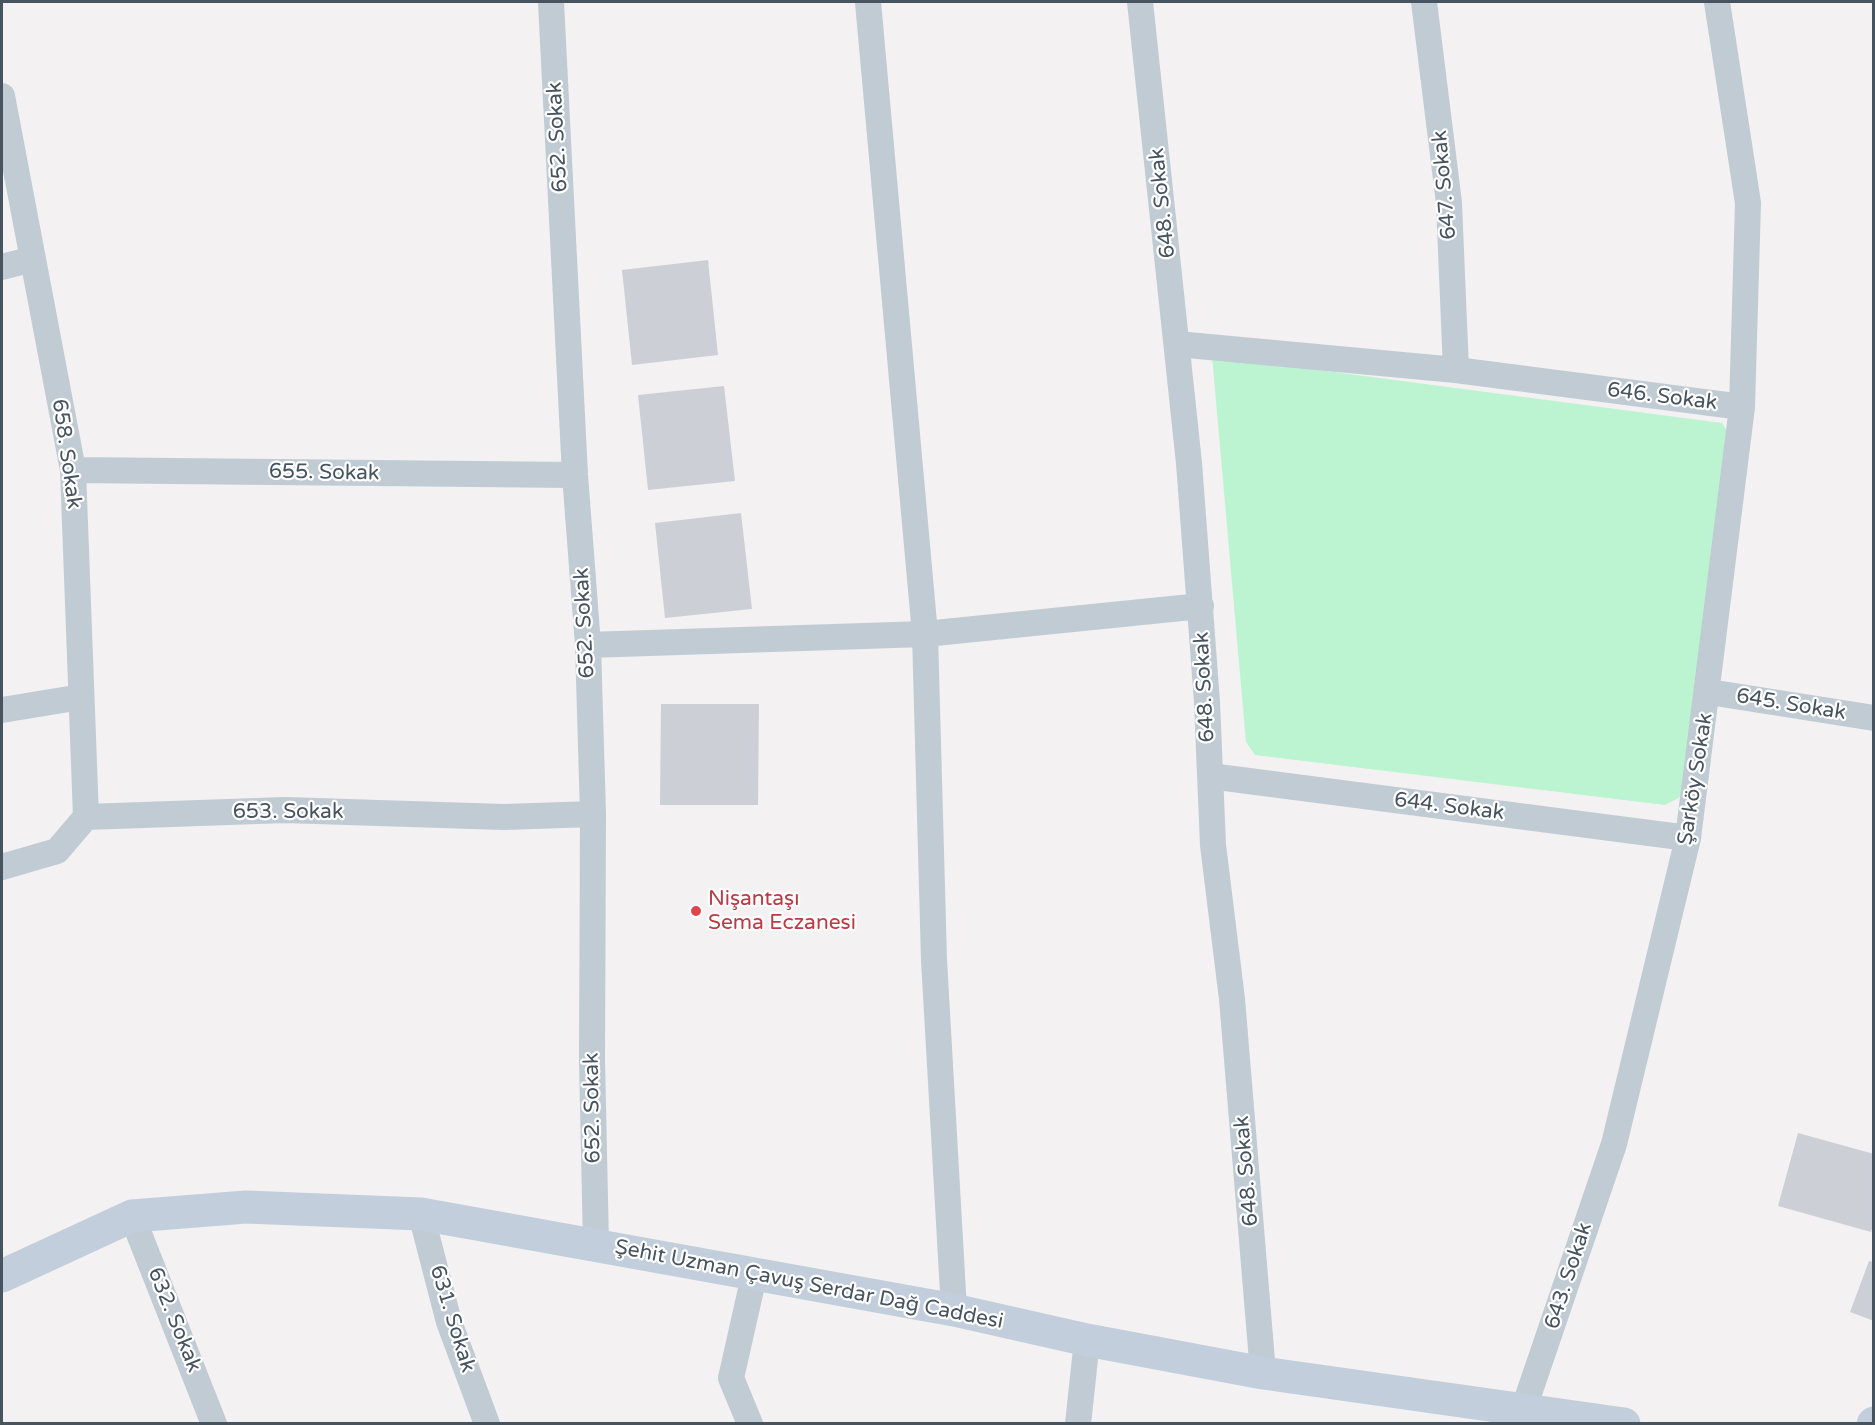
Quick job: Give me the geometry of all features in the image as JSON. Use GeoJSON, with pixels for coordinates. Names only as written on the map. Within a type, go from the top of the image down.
{"type":"FeatureCollection","features":[{"type":"Feature","properties":{"kind":"street","name":"652. Sokak"},"geometry":{"type":"LineString","coordinates":[[551,2],[575,475],[588,645],[593,814],[592,1060],[596,1245]]}},
{"type":"Feature","properties":{"kind":"street"},"geometry":{"type":"LineString","coordinates":[[868,2],[925,634],[934,960],[954,1310]]}},
{"type":"Feature","properties":{"kind":"street","name":"648. Sokak"},"geometry":{"type":"LineString","coordinates":[[1140,2],[1201,606],[1213,845],[1232,999],[1263,1373]]}},
{"type":"Feature","properties":{"kind":"street","name":"647. Sokak"},"geometry":{"type":"LineString","coordinates":[[1424,2],[1449,203],[1456,370]]}},
{"type":"Feature","properties":{"kind":"street","name":"646. Sokak"},"geometry":{"type":"LineString","coordinates":[[1176,344],[1456,370],[1742,407],[1748,203],[1717,2]]}},
{"type":"Feature","properties":{"kind":"street","name":"658. Sokak"},"geometry":{"type":"LineString","coordinates":[[2,96],[72,470],[86,817]]}},
{"type":"Feature","properties":{"kind":"street"},"geometry":{"type":"LineString","coordinates":[[2,267],[33,259]]}},
{"type":"Feature","properties":{"kind":"street","name":"Şarköy Sokak"},"geometry":{"type":"LineString","coordinates":[[1614,1144],[1688,838],[1742,407]]}},
{"type":"Feature","properties":{"kind":"street","name":"655. Sokak"},"geometry":{"type":"LineString","coordinates":[[72,470],[575,475]]}},
{"type":"Feature","properties":{"kind":"street"},"geometry":{"type":"LineString","coordinates":[[588,645],[925,634],[1201,606]]}},
{"type":"Feature","properties":{"kind":"street","name":"645. Sokak"},"geometry":{"type":"LineString","coordinates":[[1708,692],[1874,718]]}},
{"type":"Feature","properties":{"kind":"street"},"geometry":{"type":"LineString","coordinates":[[2,710],[81,697]]}},
{"type":"Feature","properties":{"kind":"street","name":"644. Sokak"},"geometry":{"type":"LineString","coordinates":[[1210,776],[1688,838]]}},
{"type":"Feature","properties":{"kind":"street","name":"653. Sokak"},"geometry":{"type":"LineString","coordinates":[[86,817],[285,810],[504,817],[593,814]]}},
{"type":"Feature","properties":{"kind":"street"},"geometry":{"type":"LineString","coordinates":[[2,867],[57,851],[86,817]]}},
{"type":"Feature","properties":{"kind":"street","name":"643. Sokak"},"geometry":{"type":"LineString","coordinates":[[1523,1416],[1614,1144]]}},
{"type":"Feature","properties":{"kind":"street","name":"Şehit Uzman Çavuş Serdar Dağ Caddesi"},"geometry":{"type":"LineString","coordinates":[[2,1276],[132,1216],[246,1207],[421,1214],[754,1276],[954,1310],[1087,1340],[1263,1373],[1523,1416],[1624,1424]]}},
{"type":"Feature","properties":{"kind":"street","name":"631. Sokak"},"geometry":{"type":"LineString","coordinates":[[421,1214],[449,1322],[487,1424]]}},
{"type":"Feature","properties":{"kind":"street","name":"632. Sokak"},"geometry":{"type":"LineString","coordinates":[[132,1216],[214,1424]]}},
{"type":"Feature","properties":{"kind":"street"},"geometry":{"type":"LineString","coordinates":[[750,1424],[731,1378],[754,1276]]}},
{"type":"Feature","properties":{"kind":"street"},"geometry":{"type":"LineString","coordinates":[[1078,1424],[1087,1340]]}},
{"type":"Feature","properties":{"kind":"green space"},"geometry":{"type":"Polygon","coordinates":[[[1212,356],[1722,423],[1727,431],[1686,794],[1665,805],[1255,755],[1246,742],[1212,356]]]}},
{"type":"Feature","properties":{"kind":"building"},"geometry":{"type":"Polygon","coordinates":[[[708,260],[718,355],[632,365],[622,270],[708,260]]]}},
{"type":"Feature","properties":{"kind":"building"},"geometry":{"type":"Polygon","coordinates":[[[724,386],[735,481],[648,490],[638,395],[724,386]]]}},
{"type":"Feature","properties":{"kind":"building"},"geometry":{"type":"Polygon","coordinates":[[[741,513],[752,609],[665,618],[655,523],[741,513]]]}},
{"type":"Feature","properties":{"kind":"building"},"geometry":{"type":"Polygon","coordinates":[[[661,704],[759,704],[758,805],[660,805],[661,704]]]}},
{"type":"Feature","properties":{"kind":"building"},"geometry":{"type":"Polygon","coordinates":[[[1798,1133],[1874,1154],[1874,1222],[1871,1232],[1778,1206],[1798,1133]]]}},
{"type":"Feature","properties":{"kind":"building"},"geometry":{"type":"Polygon","coordinates":[[[1869,1261],[1874,1262],[1874,1321],[1850,1312],[1869,1261]]]}},
{"type":"Feature","properties":{"kind":"place","name":"Nişantaşı Sema Eczanesi"},"geometry":{"type":"Point","coordinates":[696,911]}}]}
